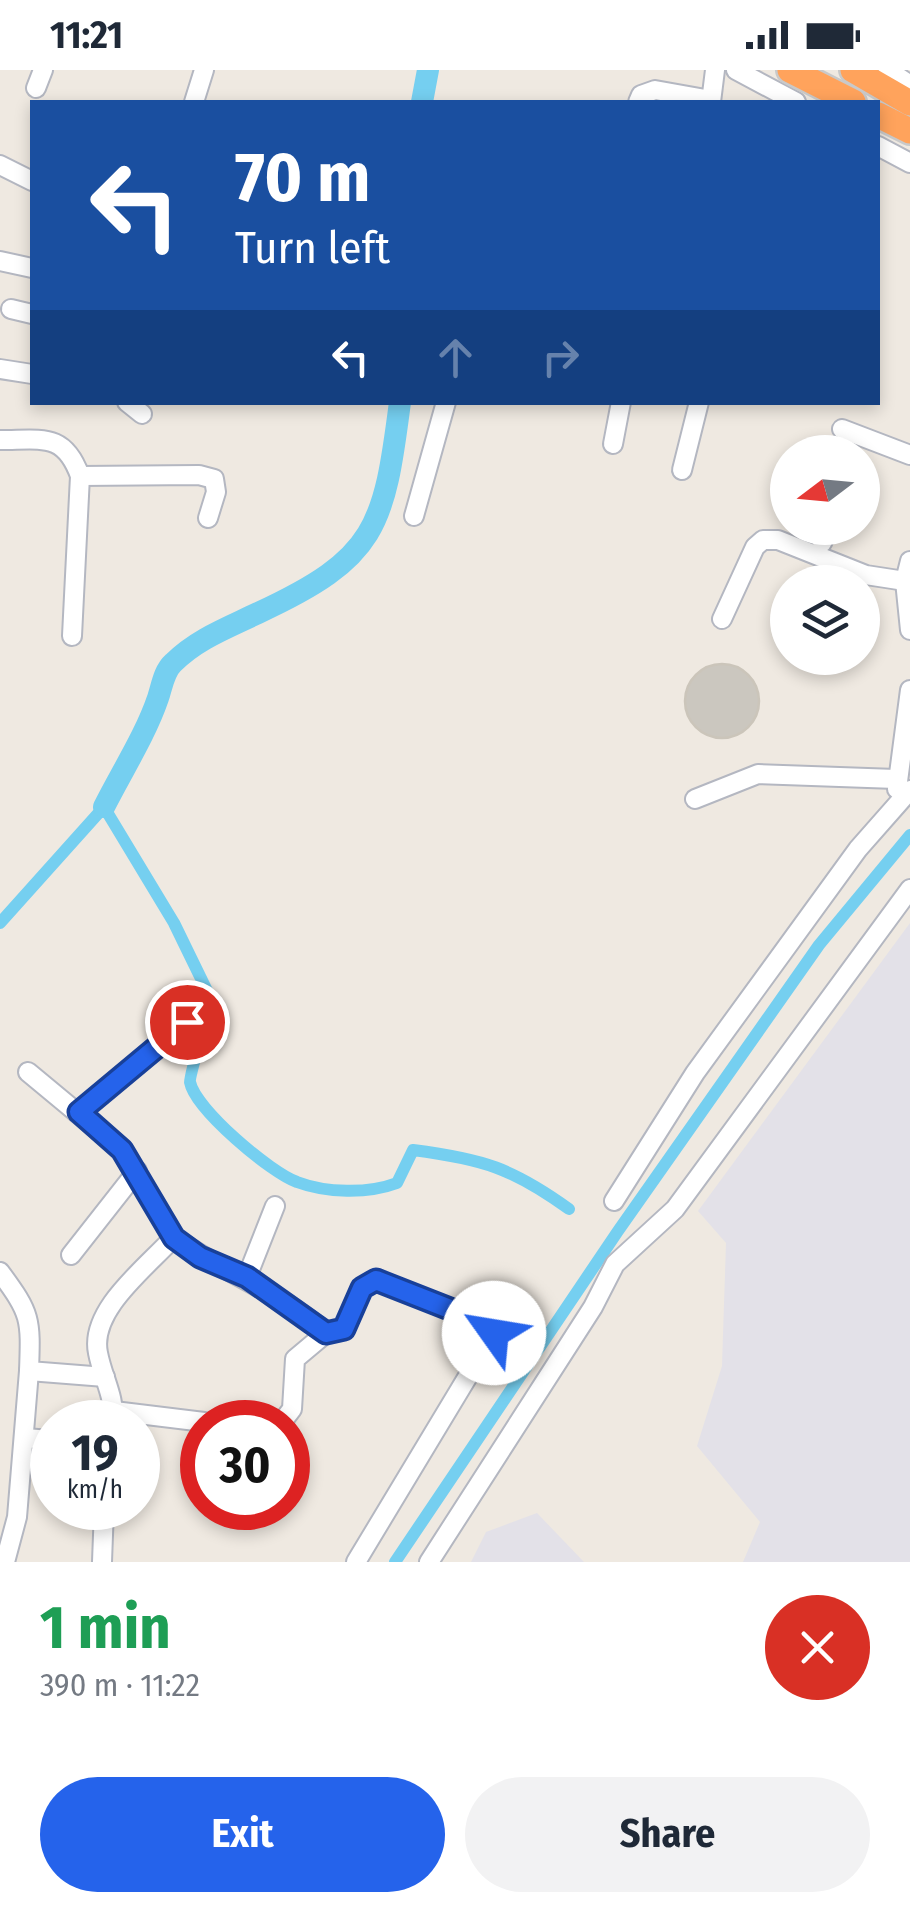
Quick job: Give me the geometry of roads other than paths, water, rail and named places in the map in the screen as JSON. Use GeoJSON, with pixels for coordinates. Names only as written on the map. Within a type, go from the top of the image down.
{"type":"FeatureCollection","features":[{"type":"Feature","properties":{"kind":"highway"},"geometry":{"type":"LineString","coordinates":[[790,70],[850,100]]}},
{"type":"Feature","properties":{"kind":"highway"},"geometry":{"type":"LineString","coordinates":[[853,70],[910,103]]}},
{"type":"Feature","properties":{"kind":"highway"},"geometry":{"type":"LineString","coordinates":[[880,116],[910,132]]}},
{"type":"Feature","properties":{"kind":"street"},"geometry":{"type":"LineString","coordinates":[[195,100],[204,70]]}},
{"type":"Feature","properties":{"kind":"street"},"geometry":{"type":"LineString","coordinates":[[711,100],[715,70]]}},
{"type":"Feature","properties":{"kind":"street"},"geometry":{"type":"LineString","coordinates":[[736,70],[792,100]]}},
{"type":"Feature","properties":{"kind":"street"},"geometry":{"type":"LineString","coordinates":[[888,70],[910,85]]}},
{"type":"Feature","properties":{"kind":"street"},"geometry":{"type":"LineString","coordinates":[[639,100],[641,95],[655,90],[706,100]]}},
{"type":"Feature","properties":{"kind":"street"},"geometry":{"type":"LineString","coordinates":[[880,147],[910,162]]}},
{"type":"Feature","properties":{"kind":"street"},"geometry":{"type":"LineString","coordinates":[[0,165],[30,180]]}},
{"type":"Feature","properties":{"kind":"street"},"geometry":{"type":"LineString","coordinates":[[0,261],[30,268]]}},
{"type":"Feature","properties":{"kind":"street"},"geometry":{"type":"LineString","coordinates":[[11,309],[30,314]]}},
{"type":"Feature","properties":{"kind":"street"},"geometry":{"type":"LineString","coordinates":[[0,368],[30,374]]}},
{"type":"Feature","properties":{"kind":"street"},"geometry":{"type":"LineString","coordinates":[[414,516],[445,405]]}},
{"type":"Feature","properties":{"kind":"street"},"geometry":{"type":"LineString","coordinates":[[613,444],[620,405]]}},
{"type":"Feature","properties":{"kind":"street"},"geometry":{"type":"LineString","coordinates":[[682,470],[698,405]]}},
{"type":"Feature","properties":{"kind":"street"},"geometry":{"type":"LineString","coordinates":[[842,429],[849,435]]}},
{"type":"Feature","properties":{"kind":"street"},"geometry":{"type":"LineString","coordinates":[[0,440],[64,446],[80,476],[72,636]]}},
{"type":"Feature","properties":{"kind":"street"},"geometry":{"type":"LineString","coordinates":[[880,449],[910,456]]}},
{"type":"Feature","properties":{"kind":"street"},"geometry":{"type":"LineString","coordinates":[[80,476],[199,475],[214,479],[216,492],[208,518]]}},
{"type":"Feature","properties":{"kind":"street"},"geometry":{"type":"LineString","coordinates":[[722,620],[755,547],[763,540],[787,543],[884,580],[905,581]]}},
{"type":"Feature","properties":{"kind":"street"},"geometry":{"type":"LineString","coordinates":[[910,561],[905,581],[910,630]]}},
{"type":"Feature","properties":{"kind":"street"},"geometry":{"type":"LineString","coordinates":[[614,1201],[696,1074],[901,790],[910,690]]}},
{"type":"Feature","properties":{"kind":"street"},"geometry":{"type":"LineString","coordinates":[[695,799],[758,774],[901,790]]}},
{"type":"Feature","properties":{"kind":"street"},"geometry":{"type":"LineString","coordinates":[[429,1562],[592,1307],[615,1264],[676,1210],[910,889]]}},
{"type":"Feature","properties":{"kind":"street"},"geometry":{"type":"LineString","coordinates":[[79,1112],[187,1022]]}},
{"type":"Feature","properties":{"kind":"street"},"geometry":{"type":"LineString","coordinates":[[28,1072],[122,1150],[174,1238],[200,1257],[247,1277],[326,1333]]}},
{"type":"Feature","properties":{"kind":"street"},"geometry":{"type":"LineString","coordinates":[[71,1255],[137,1170]]}},
{"type":"Feature","properties":{"kind":"street"},"geometry":{"type":"LineString","coordinates":[[247,1277],[275,1206]]}},
{"type":"Feature","properties":{"kind":"street"},"geometry":{"type":"LineString","coordinates":[[110,1400],[96,1342],[101,1320],[174,1238]]}},
{"type":"Feature","properties":{"kind":"street"},"geometry":{"type":"LineString","coordinates":[[0,1272],[20,1294],[28,1314],[29,1371],[17,1517],[5,1562]]}},
{"type":"Feature","properties":{"kind":"street"},"geometry":{"type":"LineString","coordinates":[[292,1400],[294,1359],[326,1333],[344,1329],[362,1288],[376,1280],[471,1314],[494,1329],[421,1460],[356,1562]]}},
{"type":"Feature","properties":{"kind":"street"},"geometry":{"type":"LineString","coordinates":[[29,1371],[105,1377]]}},
{"type":"Feature","properties":{"kind":"street"},"geometry":{"type":"LineString","coordinates":[[24,1438],[30,1438]]}},
{"type":"Feature","properties":{"kind":"street"},"geometry":{"type":"LineString","coordinates":[[105,1530],[106,1561]]}},
{"type":"Feature","properties":{"kind":"waterway"},"geometry":{"type":"LineString","coordinates":[[422,100],[428,70]]}},
{"type":"Feature","properties":{"kind":"waterway"},"geometry":{"type":"LineString","coordinates":[[104,807],[147,726],[165,674],[173,663],[202,641],[328,574],[368,534],[388,480],[400,405]]}},
{"type":"Feature","properties":{"kind":"waterway"},"geometry":{"type":"LineString","coordinates":[[0,923],[104,807],[174,923],[211,999],[190,1082],[205,1108],[236,1139],[285,1176],[321,1188],[347,1191],[397,1183],[413,1150],[496,1168],[569,1209]]}},
{"type":"Feature","properties":{"kind":"waterway"},"geometry":{"type":"LineString","coordinates":[[395,1562],[618,1231],[819,945],[910,835]]}}]}
